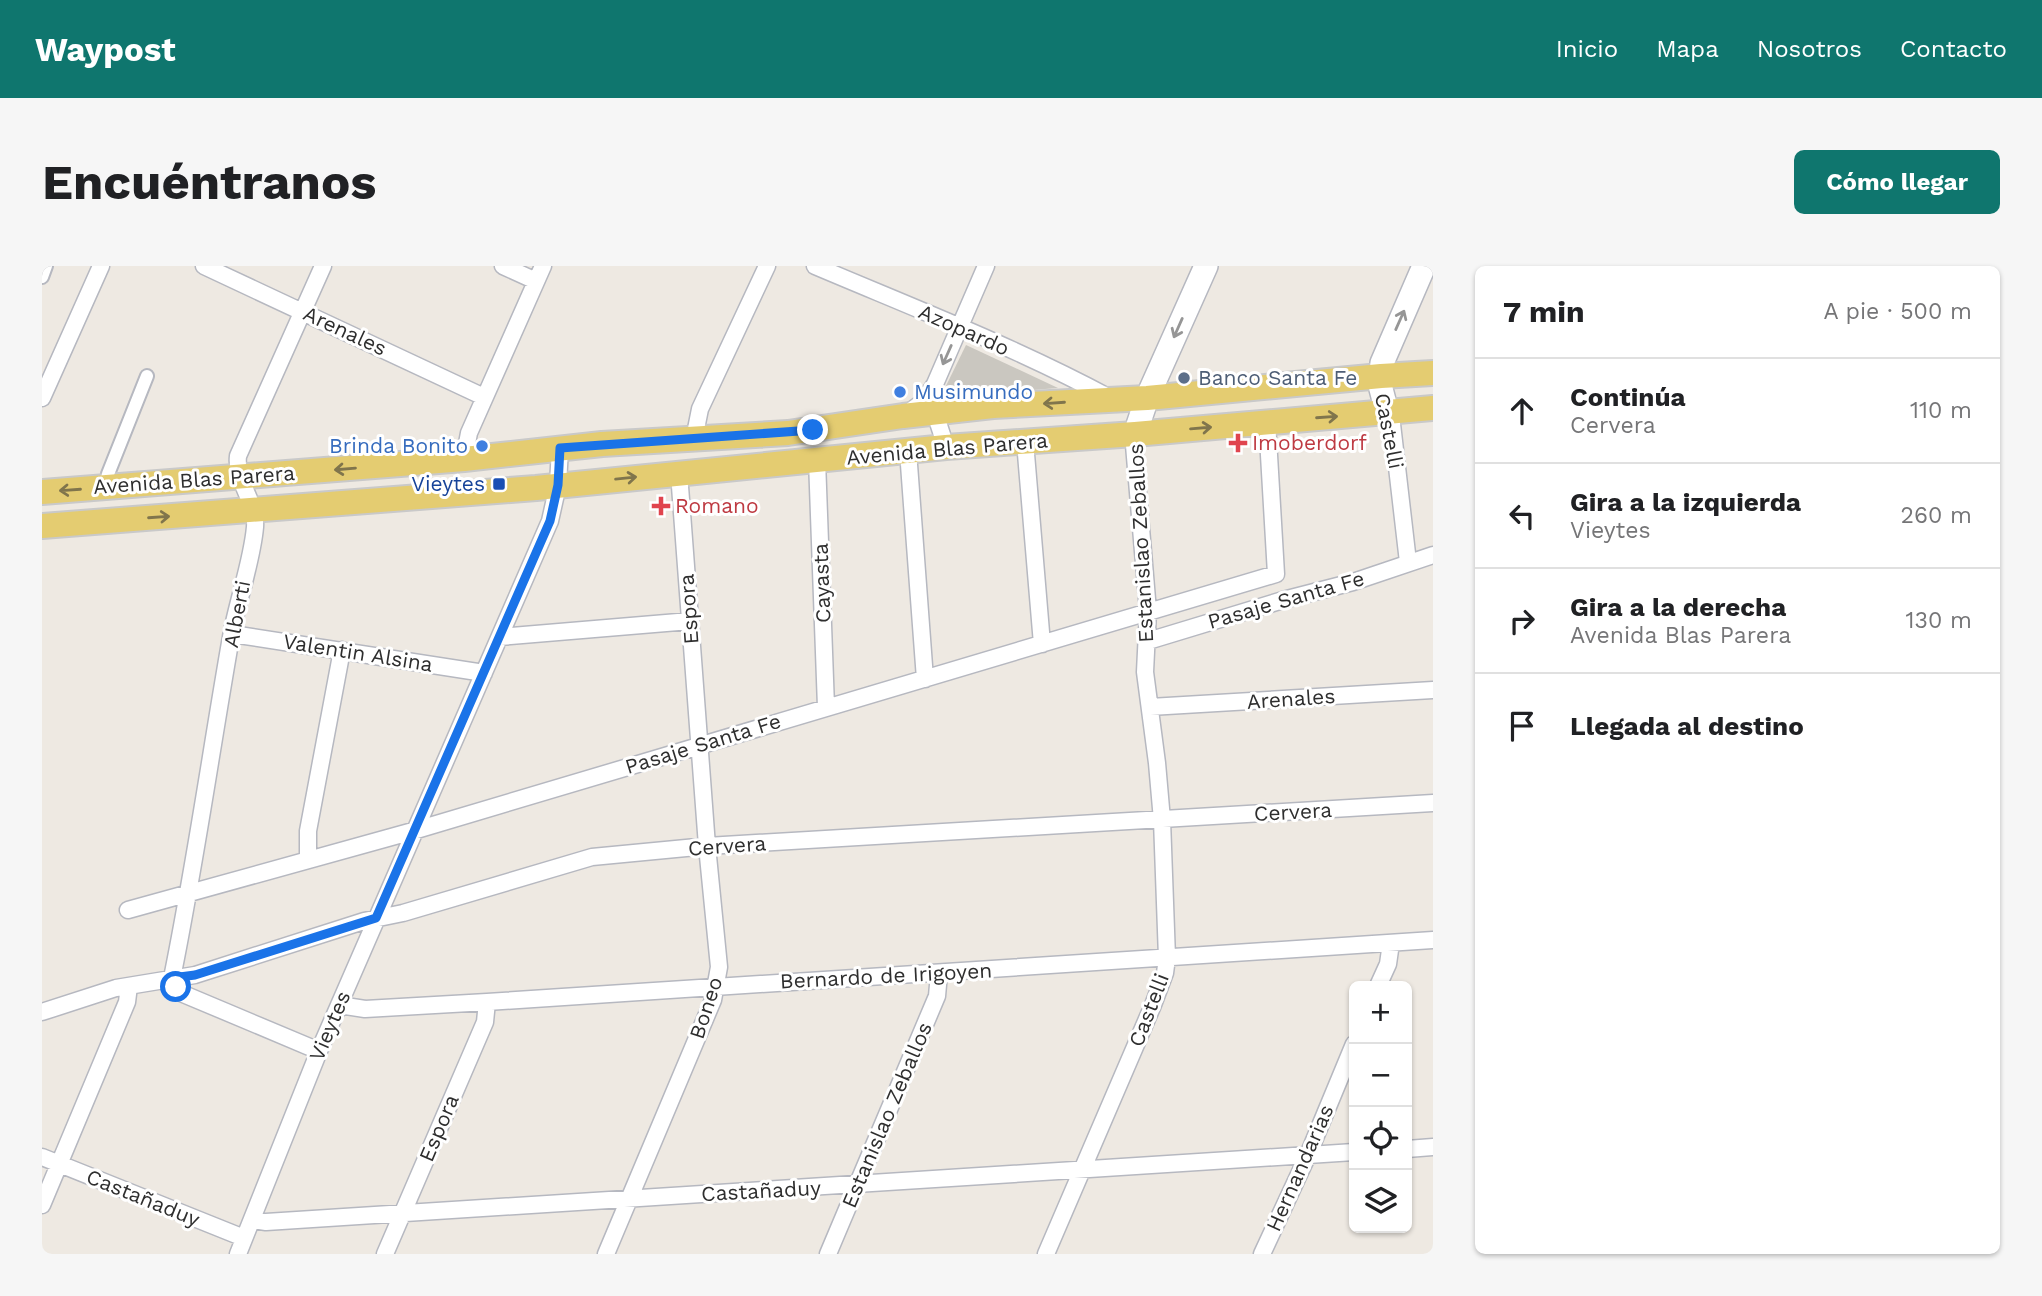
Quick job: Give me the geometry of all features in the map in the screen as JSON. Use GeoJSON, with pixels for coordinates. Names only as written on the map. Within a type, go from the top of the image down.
{"type":"FeatureCollection","features":[{"type":"Feature","properties":{"kind":"main road","name":"Estanislao Zeballos"},"geometry":{"type":"LineString","coordinates":[[1135,434],[1147,398],[1206,266]]}},
{"type":"Feature","properties":{"kind":"main road","name":"Castelli"},"geometry":{"type":"LineString","coordinates":[[1387,412],[1381,395],[1385,352],[1424,266]]}},
{"type":"Feature","properties":{"kind":"main road","name":"Avenida Blas Parera"},"geometry":{"type":"LineString","coordinates":[[42,492],[464,459],[560,448],[813,430],[934,413],[1433,373]]}},
{"type":"Feature","properties":{"kind":"main road","name":"Avenida Blas Parera"},"geometry":{"type":"LineString","coordinates":[[42,526],[558,485],[946,447],[1135,434],[1433,408]]}},
{"type":"Feature","properties":{"kind":"street"},"geometry":{"type":"LineString","coordinates":[[42,277],[46,266]]}},
{"type":"Feature","properties":{"kind":"street"},"geometry":{"type":"LineString","coordinates":[[42,398],[102,266]]}},
{"type":"Feature","properties":{"kind":"street","name":"Arenales"},"geometry":{"type":"LineString","coordinates":[[204,266],[484,397]]}},
{"type":"Feature","properties":{"kind":"street","name":"Alberti"},"geometry":{"type":"LineString","coordinates":[[172,978],[232,634],[255,528],[237,465],[243,444],[323,266]]}},
{"type":"Feature","properties":{"kind":"street"},"geometry":{"type":"LineString","coordinates":[[503,266],[536,281]]}},
{"type":"Feature","properties":{"kind":"street"},"geometry":{"type":"LineString","coordinates":[[464,459],[469,433],[543,266]]}},
{"type":"Feature","properties":{"kind":"street"},"geometry":{"type":"LineString","coordinates":[[694,439],[699,409],[766,266]]}},
{"type":"Feature","properties":{"kind":"street","name":"Azopardo"},"geometry":{"type":"LineString","coordinates":[[815,266],[959,327],[1110,398]]}},
{"type":"Feature","properties":{"kind":"street"},"geometry":{"type":"LineString","coordinates":[[904,416],[925,401],[986,266]]}},
{"type":"Feature","properties":{"kind":"street"},"geometry":{"type":"LineString","coordinates":[[105,487],[147,376]]}},
{"type":"Feature","properties":{"kind":"street"},"geometry":{"type":"LineString","coordinates":[[934,384],[932,408],[946,447]]}},
{"type":"Feature","properties":{"kind":"street","name":"Castelli"},"geometry":{"type":"LineString","coordinates":[[1387,412],[1424,560]]}},
{"type":"Feature","properties":{"kind":"street","name":"Pasaje Santa Fe"},"geometry":{"type":"LineString","coordinates":[[128,911],[413,831],[1276,574],[1267,421]]}},
{"type":"Feature","properties":{"kind":"street","name":"Estanislao Zeballos"},"geometry":{"type":"LineString","coordinates":[[1135,434],[1148,611],[1145,673],[1150,707]]}},
{"type":"Feature","properties":{"kind":"street"},"geometry":{"type":"LineString","coordinates":[[1026,442],[1042,644]]}},
{"type":"Feature","properties":{"kind":"street","name":"Vieytes"},"geometry":{"type":"LineString","coordinates":[[238,1254],[319,1051],[550,521],[558,485],[560,448]]}},
{"type":"Feature","properties":{"kind":"street"},"geometry":{"type":"LineString","coordinates":[[908,451],[925,679]]}},
{"type":"Feature","properties":{"kind":"street","name":"Cayasta"},"geometry":{"type":"LineString","coordinates":[[817,460],[826,707]]}},
{"type":"Feature","properties":{"kind":"street","name":"Espora"},"geometry":{"type":"LineString","coordinates":[[679,473],[699,745]]}},
{"type":"Feature","properties":{"kind":"street","name":"Pasaje Santa Fe"},"geometry":{"type":"LineString","coordinates":[[1148,641],[1424,560]]}},
{"type":"Feature","properties":{"kind":"street"},"geometry":{"type":"LineString","coordinates":[[500,636],[690,621]]}},
{"type":"Feature","properties":{"kind":"street","name":"Valentin Alsina"},"geometry":{"type":"LineString","coordinates":[[232,634],[484,673]]}},
{"type":"Feature","properties":{"kind":"street"},"geometry":{"type":"LineString","coordinates":[[308,860],[308,831],[342,650]]}},
{"type":"Feature","properties":{"kind":"street","name":"Arenales"},"geometry":{"type":"LineString","coordinates":[[1150,707],[1433,690]]}},
{"type":"Feature","properties":{"kind":"street","name":"Castelli"},"geometry":{"type":"LineString","coordinates":[[1046,1254],[1165,973],[1167,958],[1162,820],[1150,707]]}},
{"type":"Feature","properties":{"kind":"street","name":"Boneo"},"geometry":{"type":"LineString","coordinates":[[606,1254],[717,986],[719,967],[699,745]]}},
{"type":"Feature","properties":{"kind":"street","name":"Cervera"},"geometry":{"type":"LineString","coordinates":[[42,1012],[129,986],[195,975],[376,918],[403,913],[592,857],[707,846],[1433,803]]}},
{"type":"Feature","properties":{"kind":"street","name":"Bernardo de Irigoyen"},"geometry":{"type":"LineString","coordinates":[[339,1005],[365,1009],[487,1002],[1433,940]]}},
{"type":"Feature","properties":{"kind":"street"},"geometry":{"type":"LineString","coordinates":[[1380,981],[1388,964],[1391,943]]}},
{"type":"Feature","properties":{"kind":"street","name":"Estanislao Zeballos"},"geometry":{"type":"LineString","coordinates":[[828,1254],[937,996],[939,974]]}},
{"type":"Feature","properties":{"kind":"street"},"geometry":{"type":"LineString","coordinates":[[172,978],[181,993],[319,1051]]}},
{"type":"Feature","properties":{"kind":"street"},"geometry":{"type":"LineString","coordinates":[[42,1205],[127,1002],[129,986]]}},
{"type":"Feature","properties":{"kind":"street","name":"Espora"},"geometry":{"type":"LineString","coordinates":[[385,1254],[485,1022],[487,1002]]}},
{"type":"Feature","properties":{"kind":"street","name":"Hernandarias"},"geometry":{"type":"LineString","coordinates":[[1262,1254],[1308,1155],[1349,1056]]}},
{"type":"Feature","properties":{"kind":"street"},"geometry":{"type":"LineString","coordinates":[[1412,1149],[1433,1147]]}},
{"type":"Feature","properties":{"kind":"street","name":"Castañaduy"},"geometry":{"type":"LineString","coordinates":[[252,1220],[267,1222],[1349,1152]]}},
{"type":"Feature","properties":{"kind":"street","name":"Castañaduy"},"geometry":{"type":"LineString","coordinates":[[42,1157],[244,1238]]}},
{"type":"Feature","properties":{"kind":"building"},"geometry":{"type":"Polygon","coordinates":[[[966,345],[1058,388],[944,397],[943,392],[966,345]]]}},
{"type":"Feature","properties":{"kind":"place","name":"Banco Santa Fe"},"geometry":{"type":"Point","coordinates":[1184,378]}},
{"type":"Feature","properties":{"kind":"place","name":"Musimundo"},"geometry":{"type":"Point","coordinates":[900,392]}},
{"type":"Feature","properties":{"kind":"place","name":"Imoberdorf"},"geometry":{"type":"Point","coordinates":[1238,443]}},
{"type":"Feature","properties":{"kind":"place","name":"Brinda Bonito"},"geometry":{"type":"Point","coordinates":[482,446]}},
{"type":"Feature","properties":{"kind":"place","name":"Vieytes"},"geometry":{"type":"Point","coordinates":[499,484]}},
{"type":"Feature","properties":{"kind":"place","name":"Romano"},"geometry":{"type":"Point","coordinates":[661,506]}},
{"type":"Feature","properties":{"kind":"route"},"geometry":{"type":"LineString","coordinates":[[176,987],[172,978],[195,975],[376,918],[550,521],[558,485],[560,448],[813,430]]}}]}
